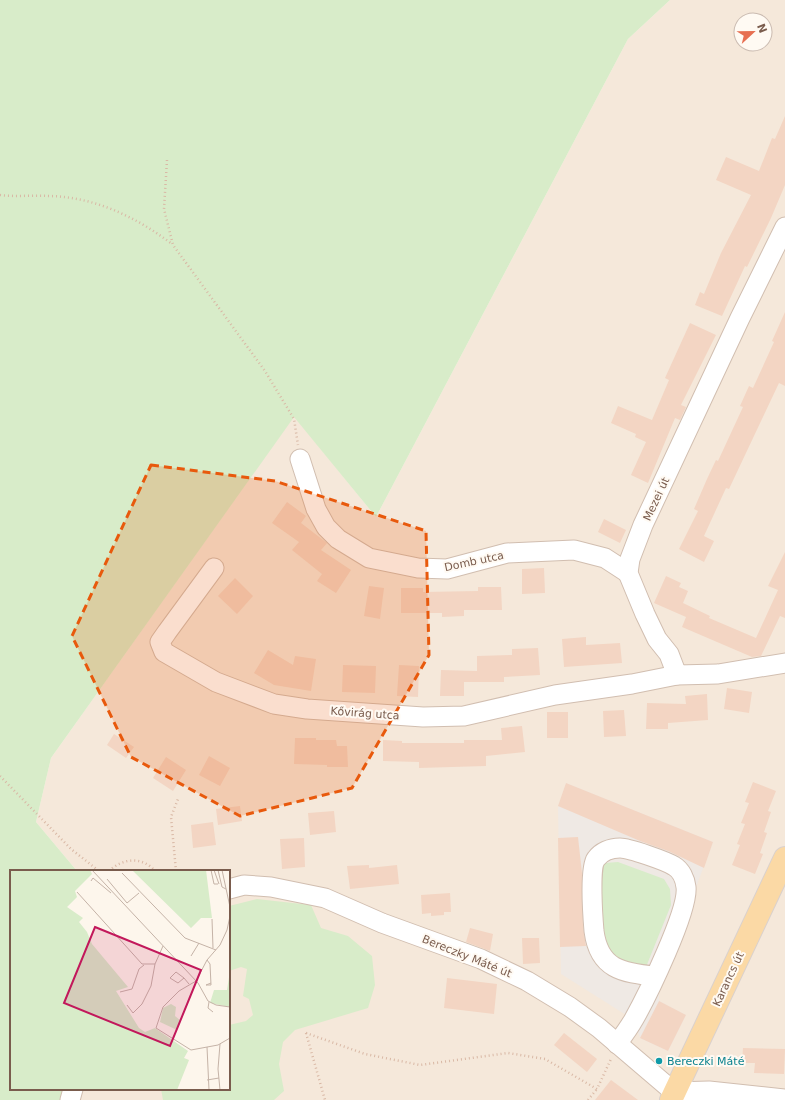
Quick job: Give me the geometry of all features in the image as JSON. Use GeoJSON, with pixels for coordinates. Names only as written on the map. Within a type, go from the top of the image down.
{"type":"FeatureCollection","features":[{"type":"Feature","properties":{"kind":"main road","name":"Karancs út"},"geometry":{"type":"LineString","coordinates":[[673,1096],[785,858]]}},
{"type":"Feature","properties":{"kind":"street","name":"Mezei út"},"geometry":{"type":"LineString","coordinates":[[628,573],[630,559],[644,525],[740,318],[785,227]]}},
{"type":"Feature","properties":{"kind":"street","name":"Domb utca"},"geometry":{"type":"LineString","coordinates":[[300,459],[316,509],[326,527],[338,540],[369,558],[418,568],[447,569],[507,553],[574,550],[605,558],[628,573]]}},
{"type":"Feature","properties":{"kind":"street","name":"Kővirág utca"},"geometry":{"type":"LineString","coordinates":[[214,568],[160,642],[161,647],[164,652],[216,682],[274,704],[307,709],[366,714],[424,717],[464,716],[555,695],[632,684],[677,675]]}},
{"type":"Feature","properties":{"kind":"street"},"geometry":{"type":"LineString","coordinates":[[628,573],[657,639],[669,654],[677,675],[718,674],[785,663]]}},
{"type":"Feature","properties":{"kind":"street"},"geometry":{"type":"LineString","coordinates":[[617,1044],[634,1020],[654,976],[680,917],[686,897],[683,877],[676,867],[664,861],[621,848],[608,849],[595,860],[592,869],[593,921],[596,946],[601,955],[612,966],[627,973],[654,976]]}},
{"type":"Feature","properties":{"kind":"street","name":"Bereczky Máté út"},"geometry":{"type":"LineString","coordinates":[[230,889],[244,885],[271,887],[325,898],[382,923],[481,959],[527,981],[570,1006],[617,1044],[673,1096]]}},
{"type":"Feature","properties":{"kind":"street"},"geometry":{"type":"LineString","coordinates":[[70,1100],[73,1090]]}},
{"type":"Feature","properties":{"kind":"street"},"geometry":{"type":"LineString","coordinates":[[673,1096],[709,1091],[785,1099]]}},
{"type":"Feature","properties":{"kind":"path"},"geometry":{"type":"LineString","coordinates":[[167,160],[164,209],[172,245]]}},
{"type":"Feature","properties":{"kind":"path"},"geometry":{"type":"LineString","coordinates":[[0,195],[50,196],[92,201],[155,231],[172,245],[261,365],[286,405],[294,420],[300,459]]}},
{"type":"Feature","properties":{"kind":"path"},"geometry":{"type":"LineString","coordinates":[[0,776],[72,849],[98,870]]}},
{"type":"Feature","properties":{"kind":"path"},"geometry":{"type":"LineString","coordinates":[[176,870],[171,817],[178,799]]}},
{"type":"Feature","properties":{"kind":"path"},"geometry":{"type":"LineString","coordinates":[[111,870],[120,863],[130,859],[150,865],[154,870]]}},
{"type":"Feature","properties":{"kind":"path"},"geometry":{"type":"LineString","coordinates":[[325,1100],[306,1033],[365,1054],[420,1065],[508,1053],[545,1059],[597,1089]]}},
{"type":"Feature","properties":{"kind":"path"},"geometry":{"type":"LineString","coordinates":[[588,1100],[597,1089],[617,1044]]}},
{"type":"Feature","properties":{"kind":"highlighted area"},"geometry":{"type":"Polygon","coordinates":[[[151,465],[275,481],[426,531],[429,655],[352,788],[240,816],[131,757],[72,636],[151,465]]]}},
{"type":"Feature","properties":{"kind":"shaded area"},"geometry":{"type":"Polygon","coordinates":[[[670,0],[785,0],[785,1100],[61,1100],[63,1090],[230,1090],[230,870],[76,870],[36,822],[51,758],[294,416],[376,517],[628,39],[670,0]]]}},
{"type":"Feature","properties":{"kind":"shaded area"},"geometry":{"type":"Polygon","coordinates":[[[566,783],[713,842],[659,985],[659,1001],[686,1015],[668,1051],[640,1038],[634,1020],[561,974],[558,808],[566,783]]]}},
{"type":"Feature","properties":{"kind":"green space"},"geometry":{"type":"Polygon","coordinates":[[[0,0],[670,0],[628,39],[376,517],[294,417],[51,758],[36,822],[76,870],[10,870],[10,1090],[63,1090],[61,1100],[0,1100],[0,0]]]}},
{"type":"Feature","properties":{"kind":"green space"},"geometry":{"type":"Polygon","coordinates":[[[618,862],[664,879],[670,889],[671,905],[646,967],[638,970],[603,952],[597,867],[605,863],[618,862]]]}},
{"type":"Feature","properties":{"kind":"green space"},"geometry":{"type":"Polygon","coordinates":[[[257,899],[311,905],[321,928],[348,936],[372,956],[375,985],[368,1008],[295,1030],[283,1042],[279,1064],[284,1091],[274,1100],[163,1100],[161,1090],[230,1090],[230,1025],[246,1021],[253,1015],[249,999],[243,996],[247,969],[241,967],[230,971],[230,906],[257,899]]]}},
{"type":"Feature","properties":{"kind":"building"},"geometry":{"type":"Polygon","coordinates":[[[785,116],[785,185],[771,218],[747,267],[745,266],[722,316],[695,305],[700,292],[704,294],[721,253],[751,195],[716,180],[726,157],[759,171],[772,138],[775,139],[785,116]]]}},
{"type":"Feature","properties":{"kind":"building"},"geometry":{"type":"Polygon","coordinates":[[[785,312],[785,386],[779,383],[729,489],[726,488],[704,536],[714,541],[704,562],[679,549],[698,511],[694,509],[707,479],[716,460],[718,461],[743,407],[740,406],[749,386],[753,388],[774,342],[772,341],[785,312]]]}},
{"type":"Feature","properties":{"kind":"building"},"geometry":{"type":"Polygon","coordinates":[[[690,323],[716,335],[681,405],[686,407],[680,420],[675,418],[648,483],[631,475],[646,442],[635,437],[636,434],[611,423],[618,406],[652,420],[669,380],[665,378],[690,323]]]}},
{"type":"Feature","properties":{"kind":"building"},"geometry":{"type":"Polygon","coordinates":[[[287,502],[306,516],[301,523],[327,543],[321,550],[351,570],[336,593],[317,581],[322,574],[292,550],[299,542],[272,523],[287,502]]]}},
{"type":"Feature","properties":{"kind":"building"},"geometry":{"type":"Polygon","coordinates":[[[604,519],[626,530],[620,543],[598,532],[604,519]]]}},
{"type":"Feature","properties":{"kind":"building"},"geometry":{"type":"Polygon","coordinates":[[[785,552],[785,618],[780,616],[761,656],[752,657],[682,627],[686,617],[654,603],[666,576],[681,583],[679,587],[688,591],[683,603],[710,616],[709,618],[756,638],[778,590],[768,586],[785,552]]]}},
{"type":"Feature","properties":{"kind":"building"},"geometry":{"type":"Polygon","coordinates":[[[544,568],[545,593],[522,594],[522,569],[544,568]]]}},
{"type":"Feature","properties":{"kind":"building"},"geometry":{"type":"Polygon","coordinates":[[[235,578],[253,596],[237,614],[218,596],[235,578]]]}},
{"type":"Feature","properties":{"kind":"building"},"geometry":{"type":"Polygon","coordinates":[[[369,586],[384,588],[380,619],[364,616],[369,586]]]}},
{"type":"Feature","properties":{"kind":"building"},"geometry":{"type":"Polygon","coordinates":[[[478,587],[501,587],[502,610],[464,610],[464,616],[442,617],[442,613],[401,613],[401,588],[423,588],[423,592],[478,591],[478,587]]]}},
{"type":"Feature","properties":{"kind":"building"},"geometry":{"type":"Polygon","coordinates":[[[586,637],[586,645],[620,643],[622,663],[564,667],[562,639],[586,637]]]}},
{"type":"Feature","properties":{"kind":"building"},"geometry":{"type":"Polygon","coordinates":[[[538,648],[540,675],[504,677],[504,682],[464,682],[464,696],[440,696],[441,670],[477,671],[477,656],[512,655],[512,649],[538,648]]]}},
{"type":"Feature","properties":{"kind":"building"},"geometry":{"type":"Polygon","coordinates":[[[268,650],[293,665],[295,656],[316,659],[311,691],[274,685],[254,673],[268,650]]]}},
{"type":"Feature","properties":{"kind":"building"},"geometry":{"type":"Polygon","coordinates":[[[343,665],[376,666],[375,693],[342,692],[343,665]]]}},
{"type":"Feature","properties":{"kind":"building"},"geometry":{"type":"Polygon","coordinates":[[[399,665],[419,666],[418,697],[397,696],[399,665]]]}},
{"type":"Feature","properties":{"kind":"building"},"geometry":{"type":"Polygon","coordinates":[[[727,688],[752,692],[749,713],[724,709],[727,688]]]}},
{"type":"Feature","properties":{"kind":"building"},"geometry":{"type":"Polygon","coordinates":[[[707,694],[708,720],[668,723],[668,729],[646,729],[647,703],[686,704],[685,696],[707,694]]]}},
{"type":"Feature","properties":{"kind":"building"},"geometry":{"type":"Polygon","coordinates":[[[624,710],[626,736],[604,737],[603,711],[624,710]]]}},
{"type":"Feature","properties":{"kind":"building"},"geometry":{"type":"Polygon","coordinates":[[[547,712],[568,712],[568,738],[547,738],[547,712]]]}},
{"type":"Feature","properties":{"kind":"building"},"geometry":{"type":"Polygon","coordinates":[[[522,726],[525,752],[486,756],[486,766],[419,768],[419,762],[383,761],[383,740],[402,741],[402,743],[464,743],[464,740],[502,740],[501,728],[522,726]]]}},
{"type":"Feature","properties":{"kind":"building"},"geometry":{"type":"Polygon","coordinates":[[[114,734],[134,747],[126,758],[107,745],[114,734]]]}},
{"type":"Feature","properties":{"kind":"building"},"geometry":{"type":"Polygon","coordinates":[[[295,738],[336,740],[337,746],[347,746],[348,767],[294,764],[295,738]]]}},
{"type":"Feature","properties":{"kind":"building"},"geometry":{"type":"Polygon","coordinates":[[[209,756],[230,768],[220,786],[199,775],[209,756]]]}},
{"type":"Feature","properties":{"kind":"building"},"geometry":{"type":"Polygon","coordinates":[[[166,757],[186,770],[173,791],[153,778],[166,757]]]}},
{"type":"Feature","properties":{"kind":"building"},"geometry":{"type":"Polygon","coordinates":[[[753,782],[776,791],[768,811],[771,812],[764,832],[767,833],[760,853],[763,854],[755,874],[732,865],[740,845],[737,844],[745,824],[741,823],[749,803],[745,802],[753,782]]]}},
{"type":"Feature","properties":{"kind":"building"},"geometry":{"type":"Polygon","coordinates":[[[566,783],[713,842],[704,868],[668,851],[640,841],[558,806],[566,783]]]}},
{"type":"Feature","properties":{"kind":"building"},"geometry":{"type":"Polygon","coordinates":[[[240,806],[242,821],[218,825],[216,809],[240,806]]]}},
{"type":"Feature","properties":{"kind":"building"},"geometry":{"type":"Polygon","coordinates":[[[334,811],[336,832],[310,835],[308,813],[334,811]]]}},
{"type":"Feature","properties":{"kind":"building"},"geometry":{"type":"Polygon","coordinates":[[[213,822],[216,845],[193,848],[191,825],[213,822]]]}},
{"type":"Feature","properties":{"kind":"building"},"geometry":{"type":"Polygon","coordinates":[[[578,837],[582,873],[583,926],[586,946],[560,947],[558,838],[578,837]]]}},
{"type":"Feature","properties":{"kind":"building"},"geometry":{"type":"Polygon","coordinates":[[[304,838],[305,867],[282,869],[280,839],[304,838]]]}},
{"type":"Feature","properties":{"kind":"building"},"geometry":{"type":"Polygon","coordinates":[[[369,865],[369,868],[397,865],[399,884],[350,889],[347,866],[369,865]]]}},
{"type":"Feature","properties":{"kind":"building"},"geometry":{"type":"Polygon","coordinates":[[[450,893],[451,912],[444,912],[444,915],[431,916],[431,913],[422,914],[421,895],[450,893]]]}},
{"type":"Feature","properties":{"kind":"building"},"geometry":{"type":"Polygon","coordinates":[[[470,928],[493,934],[490,951],[466,942],[470,928]]]}},
{"type":"Feature","properties":{"kind":"building"},"geometry":{"type":"Polygon","coordinates":[[[522,938],[539,938],[540,963],[523,964],[522,938]]]}},
{"type":"Feature","properties":{"kind":"building"},"geometry":{"type":"Polygon","coordinates":[[[447,978],[497,984],[494,1014],[444,1008],[447,978]]]}},
{"type":"Feature","properties":{"kind":"building"},"geometry":{"type":"Polygon","coordinates":[[[659,1001],[686,1015],[668,1051],[640,1038],[659,1001]]]}},
{"type":"Feature","properties":{"kind":"building"},"geometry":{"type":"Polygon","coordinates":[[[564,1033],[597,1059],[587,1072],[554,1045],[564,1033]]]}},
{"type":"Feature","properties":{"kind":"building"},"geometry":{"type":"Polygon","coordinates":[[[743,1048],[785,1049],[784,1074],[754,1073],[755,1063],[742,1063],[743,1048]]]}},
{"type":"Feature","properties":{"kind":"building"},"geometry":{"type":"Polygon","coordinates":[[[611,1080],[638,1100],[595,1100],[611,1080]]]}},
{"type":"Feature","properties":{"kind":"place","name":"Bereczki Máté"},"geometry":{"type":"Point","coordinates":[659,1061]}}]}
